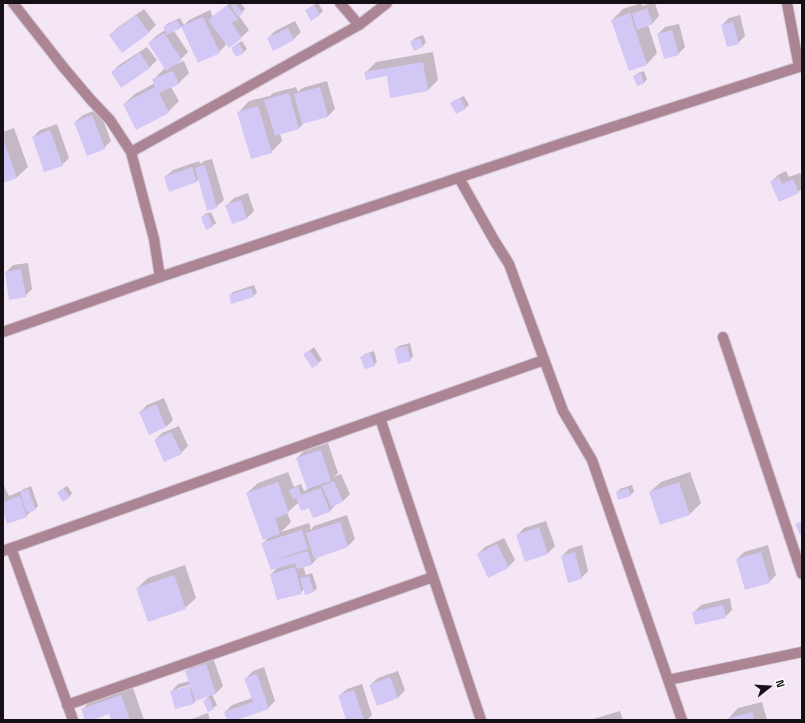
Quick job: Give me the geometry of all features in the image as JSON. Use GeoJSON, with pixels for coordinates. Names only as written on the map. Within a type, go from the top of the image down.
{"type":"FeatureCollection","features":[{"type":"Feature","properties":{"kind":"street"},"geometry":{"type":"LineString","coordinates":[[13,3],[64,68],[110,120],[131,152],[154,239],[160,277]]}},
{"type":"Feature","properties":{"kind":"street"},"geometry":{"type":"LineString","coordinates":[[340,3],[359,25]]}},
{"type":"Feature","properties":{"kind":"street"},"geometry":{"type":"LineString","coordinates":[[131,152],[359,25],[387,3]]}},
{"type":"Feature","properties":{"kind":"street"},"geometry":{"type":"LineString","coordinates":[[3,332],[160,277],[800,66],[787,3]]}},
{"type":"Feature","properties":{"kind":"street"},"geometry":{"type":"LineString","coordinates":[[459,178],[509,264],[563,411],[592,460],[682,720]]}},
{"type":"Feature","properties":{"kind":"street"},"geometry":{"type":"LineString","coordinates":[[723,336],[802,574]]}},
{"type":"Feature","properties":{"kind":"street"},"geometry":{"type":"LineString","coordinates":[[73,720],[7,549],[544,360]]}},
{"type":"Feature","properties":{"kind":"street"},"geometry":{"type":"LineString","coordinates":[[380,418],[481,720]]}},
{"type":"Feature","properties":{"kind":"street"},"geometry":{"type":"LineString","coordinates":[[68,705],[433,577]]}},
{"type":"Feature","properties":{"kind":"street"},"geometry":{"type":"LineString","coordinates":[[668,680],[802,652]]}},
{"type":"Feature","properties":{"kind":"building"},"geometry":{"type":"Polygon","coordinates":[[[235,3],[243,13],[238,17],[231,6],[235,3]]]}},
{"type":"Feature","properties":{"kind":"building"},"geometry":{"type":"Polygon","coordinates":[[[227,5],[238,19],[232,23],[242,38],[229,48],[208,20],[227,5]]]}},
{"type":"Feature","properties":{"kind":"building"},"geometry":{"type":"Polygon","coordinates":[[[314,5],[320,15],[311,21],[305,10],[314,5]]]}},
{"type":"Feature","properties":{"kind":"building"},"geometry":{"type":"Polygon","coordinates":[[[647,8],[653,24],[637,30],[632,14],[647,8]]]}},
{"type":"Feature","properties":{"kind":"building"},"geometry":{"type":"Polygon","coordinates":[[[630,13],[647,65],[629,71],[611,20],[630,13]]]}},
{"type":"Feature","properties":{"kind":"building"},"geometry":{"type":"Polygon","coordinates":[[[136,15],[149,33],[122,53],[109,35],[136,15]]]}},
{"type":"Feature","properties":{"kind":"building"},"geometry":{"type":"Polygon","coordinates":[[[203,17],[220,53],[198,63],[181,26],[203,17]]]}},
{"type":"Feature","properties":{"kind":"building"},"geometry":{"type":"Polygon","coordinates":[[[177,20],[181,28],[167,35],[163,27],[177,20]]]}},
{"type":"Feature","properties":{"kind":"building"},"geometry":{"type":"Polygon","coordinates":[[[733,22],[739,44],[727,47],[721,25],[733,22]]]}},
{"type":"Feature","properties":{"kind":"building"},"geometry":{"type":"Polygon","coordinates":[[[288,28],[294,40],[273,51],[267,38],[288,28]]]}},
{"type":"Feature","properties":{"kind":"building"},"geometry":{"type":"Polygon","coordinates":[[[672,30],[679,55],[664,59],[657,34],[672,30]]]}},
{"type":"Feature","properties":{"kind":"building"},"geometry":{"type":"Polygon","coordinates":[[[164,33],[182,60],[166,71],[148,43],[164,33]]]}},
{"type":"Feature","properties":{"kind":"building"},"geometry":{"type":"Polygon","coordinates":[[[420,38],[423,47],[414,51],[410,41],[420,38]]]}},
{"type":"Feature","properties":{"kind":"building"},"geometry":{"type":"Polygon","coordinates":[[[239,43],[244,53],[236,57],[231,48],[239,43]]]}},
{"type":"Feature","properties":{"kind":"building"},"geometry":{"type":"Polygon","coordinates":[[[140,53],[150,68],[121,88],[111,72],[140,53]]]}},
{"type":"Feature","properties":{"kind":"building"},"geometry":{"type":"Polygon","coordinates":[[[423,62],[428,91],[390,98],[387,76],[366,80],[364,72],[423,62]]]}},
{"type":"Feature","properties":{"kind":"building"},"geometry":{"type":"Polygon","coordinates":[[[173,71],[179,84],[159,93],[169,113],[136,130],[123,104],[155,87],[152,79],[173,71]]]}},
{"type":"Feature","properties":{"kind":"building"},"geometry":{"type":"Polygon","coordinates":[[[641,73],[644,84],[637,86],[633,76],[641,73]]]}},
{"type":"Feature","properties":{"kind":"building"},"geometry":{"type":"Polygon","coordinates":[[[320,87],[328,117],[302,124],[294,94],[320,87]]]}},
{"type":"Feature","properties":{"kind":"building"},"geometry":{"type":"Polygon","coordinates":[[[289,93],[299,129],[275,136],[264,100],[289,93]]]}},
{"type":"Feature","properties":{"kind":"building"},"geometry":{"type":"Polygon","coordinates":[[[460,98],[466,109],[456,114],[450,103],[460,98]]]}},
{"type":"Feature","properties":{"kind":"building"},"geometry":{"type":"Polygon","coordinates":[[[258,106],[272,153],[251,159],[237,112],[258,106]]]}},
{"type":"Feature","properties":{"kind":"building"},"geometry":{"type":"Polygon","coordinates":[[[92,115],[105,149],[87,156],[74,122],[92,115]]]}},
{"type":"Feature","properties":{"kind":"building"},"geometry":{"type":"Polygon","coordinates":[[[50,130],[63,166],[44,172],[32,137],[50,130]]]}},
{"type":"Feature","properties":{"kind":"building"},"geometry":{"type":"Polygon","coordinates":[[[3,138],[17,178],[3,183],[3,138]]]}},
{"type":"Feature","properties":{"kind":"building"},"geometry":{"type":"Polygon","coordinates":[[[205,165],[217,208],[207,211],[195,168],[205,165]]]}},
{"type":"Feature","properties":{"kind":"building"},"geometry":{"type":"Polygon","coordinates":[[[192,167],[197,182],[169,192],[164,177],[192,167]]]}},
{"type":"Feature","properties":{"kind":"building"},"geometry":{"type":"Polygon","coordinates":[[[779,177],[782,184],[793,179],[799,193],[779,202],[770,182],[779,177]]]}},
{"type":"Feature","properties":{"kind":"building"},"geometry":{"type":"Polygon","coordinates":[[[241,200],[247,219],[232,224],[225,205],[241,200]]]}},
{"type":"Feature","properties":{"kind":"building"},"geometry":{"type":"Polygon","coordinates":[[[208,214],[213,227],[206,230],[201,217],[208,214]]]}},
{"type":"Feature","properties":{"kind":"building"},"geometry":{"type":"Polygon","coordinates":[[[21,269],[26,297],[9,300],[5,272],[21,269]]]}},
{"type":"Feature","properties":{"kind":"building"},"geometry":{"type":"Polygon","coordinates":[[[251,288],[254,297],[231,304],[229,295],[251,288]]]}},
{"type":"Feature","properties":{"kind":"building"},"geometry":{"type":"Polygon","coordinates":[[[407,346],[411,361],[398,364],[394,349],[407,346]]]}},
{"type":"Feature","properties":{"kind":"building"},"geometry":{"type":"Polygon","coordinates":[[[310,350],[319,364],[312,368],[303,354],[310,350]]]}},
{"type":"Feature","properties":{"kind":"building"},"geometry":{"type":"Polygon","coordinates":[[[370,353],[375,366],[365,369],[360,357],[370,353]]]}},
{"type":"Feature","properties":{"kind":"building"},"geometry":{"type":"Polygon","coordinates":[[[156,404],[166,427],[149,435],[139,412],[156,404]]]}},
{"type":"Feature","properties":{"kind":"building"},"geometry":{"type":"Polygon","coordinates":[[[171,432],[182,454],[164,462],[154,440],[171,432]]]}},
{"type":"Feature","properties":{"kind":"building"},"geometry":{"type":"Polygon","coordinates":[[[321,450],[331,481],[307,489],[296,458],[321,450]]]}},
{"type":"Feature","properties":{"kind":"building"},"geometry":{"type":"Polygon","coordinates":[[[334,481],[343,502],[331,507],[322,486],[334,481]]]}},
{"type":"Feature","properties":{"kind":"building"},"geometry":{"type":"Polygon","coordinates":[[[278,482],[289,513],[275,518],[280,534],[263,540],[246,493],[278,482]]]}},
{"type":"Feature","properties":{"kind":"building"},"geometry":{"type":"Polygon","coordinates":[[[679,482],[690,515],[660,525],[649,492],[679,482]]]}},
{"type":"Feature","properties":{"kind":"building"},"geometry":{"type":"Polygon","coordinates":[[[298,486],[301,495],[293,499],[289,490],[298,486]]]}},
{"type":"Feature","properties":{"kind":"building"},"geometry":{"type":"Polygon","coordinates":[[[63,488],[70,497],[63,502],[57,493],[63,488]]]}},
{"type":"Feature","properties":{"kind":"building"},"geometry":{"type":"Polygon","coordinates":[[[321,488],[330,512],[313,518],[309,508],[301,511],[296,497],[321,488]]]}},
{"type":"Feature","properties":{"kind":"building"},"geometry":{"type":"Polygon","coordinates":[[[628,488],[631,496],[618,500],[616,492],[628,488]]]}},
{"type":"Feature","properties":{"kind":"building"},"geometry":{"type":"Polygon","coordinates":[[[28,489],[36,510],[27,513],[20,492],[28,489]]]}},
{"type":"Feature","properties":{"kind":"building"},"geometry":{"type":"Polygon","coordinates":[[[20,496],[27,517],[7,524],[3,512],[3,502],[20,496]]]}},
{"type":"Feature","properties":{"kind":"building"},"geometry":{"type":"Polygon","coordinates":[[[802,521],[802,534],[800,535],[795,524],[802,521]]]}},
{"type":"Feature","properties":{"kind":"building"},"geometry":{"type":"Polygon","coordinates":[[[340,522],[348,547],[314,559],[306,533],[340,522]]]}},
{"type":"Feature","properties":{"kind":"building"},"geometry":{"type":"Polygon","coordinates":[[[539,527],[548,554],[525,562],[516,535],[539,527]]]}},
{"type":"Feature","properties":{"kind":"building"},"geometry":{"type":"Polygon","coordinates":[[[302,530],[308,549],[271,561],[308,551],[312,565],[297,569],[295,563],[271,570],[261,543],[302,530]]]}},
{"type":"Feature","properties":{"kind":"building"},"geometry":{"type":"Polygon","coordinates":[[[497,544],[509,568],[488,578],[477,554],[497,544]]]}},
{"type":"Feature","properties":{"kind":"building"},"geometry":{"type":"Polygon","coordinates":[[[575,552],[582,579],[568,583],[561,556],[575,552]]]}},
{"type":"Feature","properties":{"kind":"building"},"geometry":{"type":"Polygon","coordinates":[[[761,552],[770,583],[745,590],[736,559],[761,552]]]}},
{"type":"Feature","properties":{"kind":"building"},"geometry":{"type":"Polygon","coordinates":[[[295,567],[302,594],[277,600],[270,574],[295,567]]]}},
{"type":"Feature","properties":{"kind":"building"},"geometry":{"type":"Polygon","coordinates":[[[174,575],[186,609],[148,622],[136,588],[174,575]]]}},
{"type":"Feature","properties":{"kind":"building"},"geometry":{"type":"Polygon","coordinates":[[[309,576],[314,592],[305,595],[300,578],[309,576]]]}},
{"type":"Feature","properties":{"kind":"building"},"geometry":{"type":"Polygon","coordinates":[[[723,605],[726,618],[695,625],[692,612],[723,605]]]}},
{"type":"Feature","properties":{"kind":"building"},"geometry":{"type":"Polygon","coordinates":[[[206,664],[216,694],[195,701],[185,671],[206,664]]]}},
{"type":"Feature","properties":{"kind":"building"},"geometry":{"type":"Polygon","coordinates":[[[257,674],[269,709],[237,720],[227,720],[224,712],[253,702],[244,678],[257,674]]]}},
{"type":"Feature","properties":{"kind":"building"},"geometry":{"type":"Polygon","coordinates":[[[390,677],[398,698],[377,706],[369,685],[390,677]]]}},
{"type":"Feature","properties":{"kind":"building"},"geometry":{"type":"Polygon","coordinates":[[[189,686],[194,704],[175,709],[170,691],[189,686]]]}},
{"type":"Feature","properties":{"kind":"building"},"geometry":{"type":"Polygon","coordinates":[[[354,690],[364,720],[346,720],[338,695],[354,690]]]}},
{"type":"Feature","properties":{"kind":"building"},"geometry":{"type":"Polygon","coordinates":[[[121,695],[130,720],[111,720],[109,714],[92,720],[85,720],[81,709],[121,695]]]}},
{"type":"Feature","properties":{"kind":"building"},"geometry":{"type":"Polygon","coordinates":[[[209,698],[214,709],[208,712],[203,701],[209,698]]]}},
{"type":"Feature","properties":{"kind":"building"},"geometry":{"type":"Polygon","coordinates":[[[752,712],[754,720],[726,719],[752,712]]]}}]}
